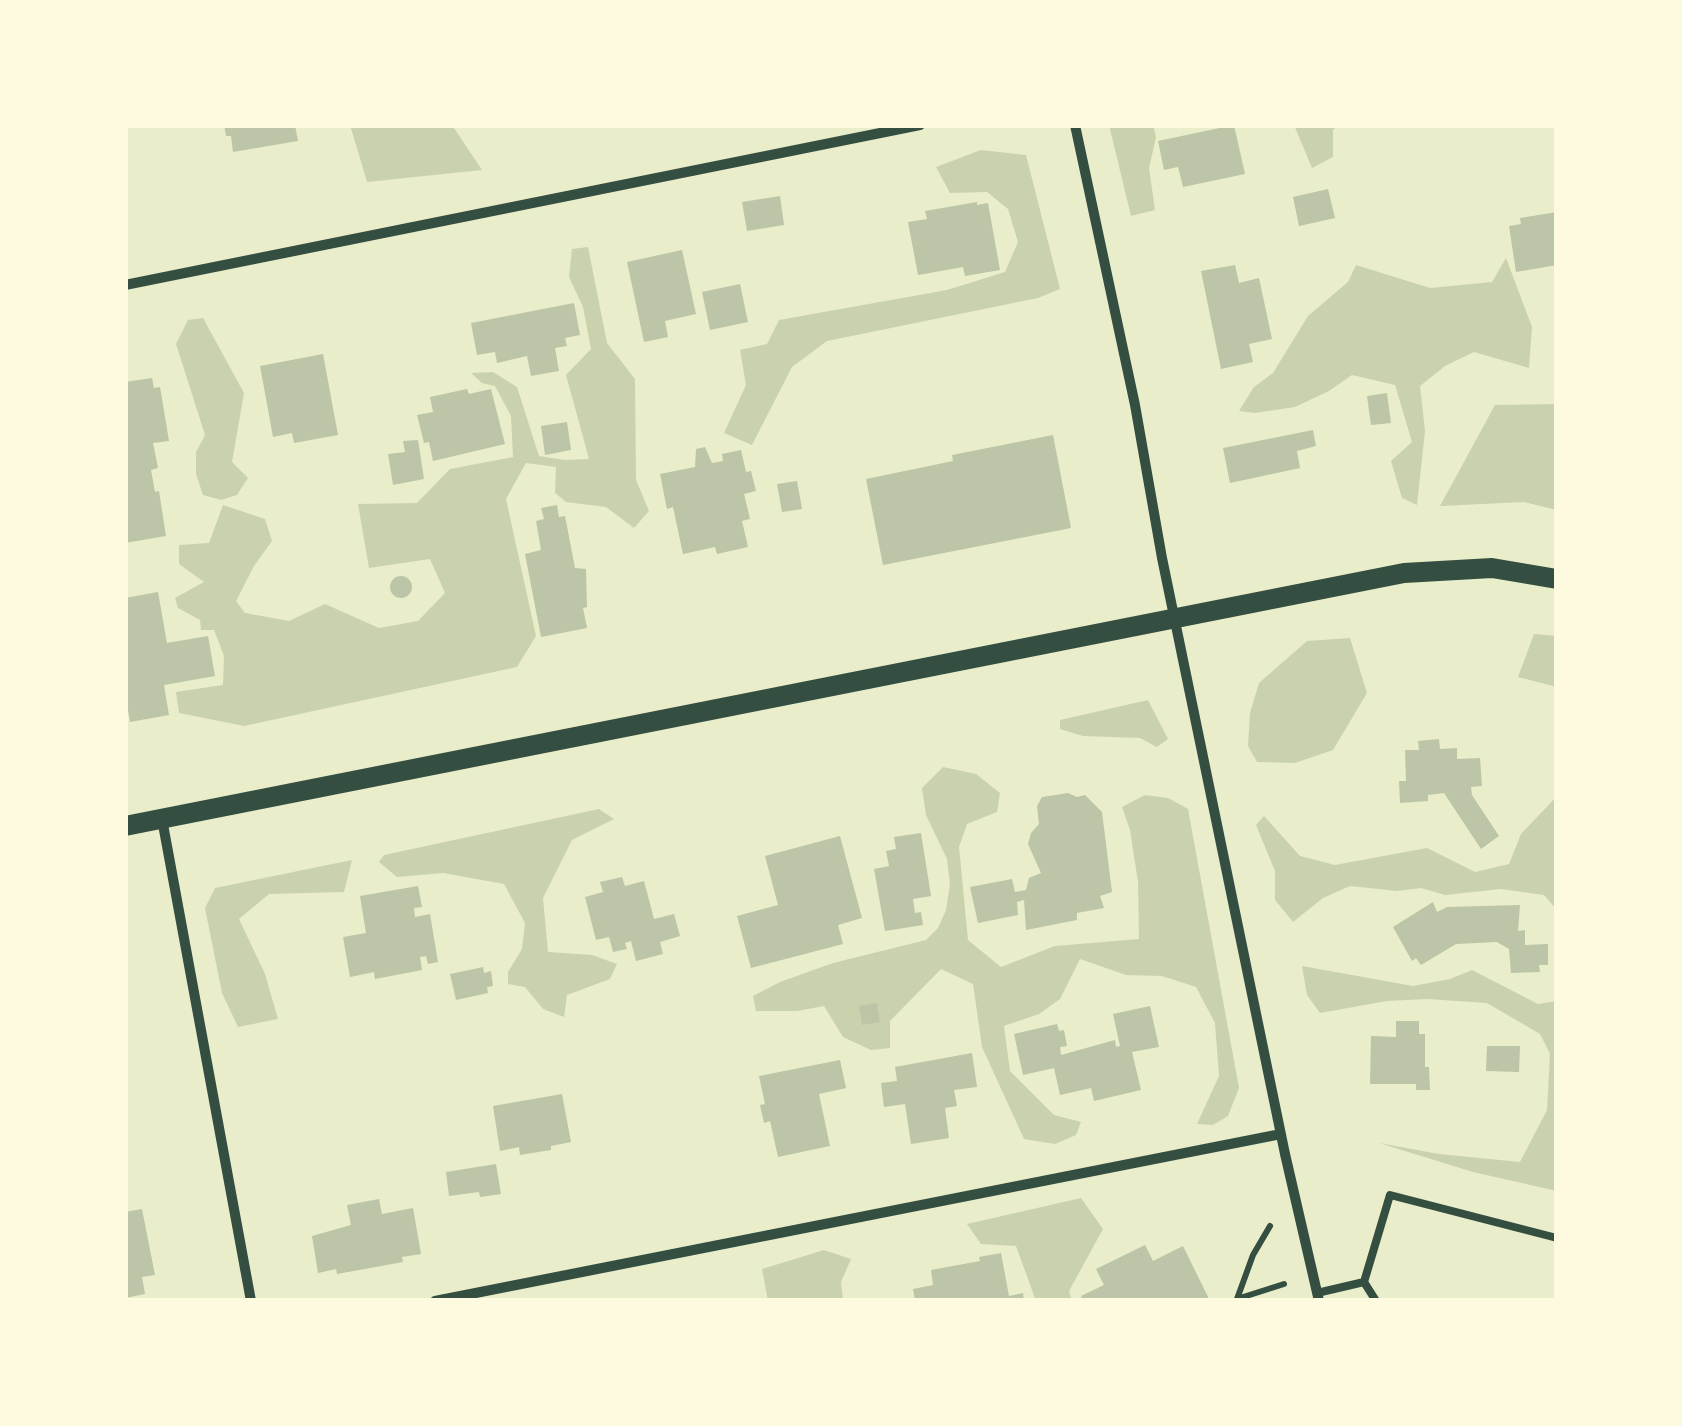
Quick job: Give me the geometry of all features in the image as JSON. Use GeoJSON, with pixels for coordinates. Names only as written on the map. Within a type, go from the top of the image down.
{"type":"FeatureCollection","features":[{"type":"Feature","properties":{"kind":"main road"},"geometry":{"type":"LineString","coordinates":[[125,826],[1175,616],[1435,569],[1492,568],[1557,579]]}},
{"type":"Feature","properties":{"kind":"street"},"geometry":{"type":"LineString","coordinates":[[125,285],[920,125]]}},
{"type":"Feature","properties":{"kind":"street"},"geometry":{"type":"LineString","coordinates":[[1075,125],[1136,404],[1162,558],[1281,1134],[1318,1297]]}},
{"type":"Feature","properties":{"kind":"street"},"geometry":{"type":"LineString","coordinates":[[162,819],[251,1301]]}},
{"type":"Feature","properties":{"kind":"street"},"geometry":{"type":"LineString","coordinates":[[435,1301],[1281,1134]]}},
{"type":"Feature","properties":{"kind":"lane"},"geometry":{"type":"LineString","coordinates":[[1376,1301],[1364,1282],[1390,1195],[1557,1238]]}},
{"type":"Feature","properties":{"kind":"lane"},"geometry":{"type":"LineString","coordinates":[[1318,1297],[1364,1282]]}},
{"type":"Feature","properties":{"kind":"path"},"geometry":{"type":"LineString","coordinates":[[1235,1300],[1270,1226]]}},
{"type":"Feature","properties":{"kind":"path"},"geometry":{"type":"LineString","coordinates":[[1235,1300],[1284,1284]]}},
{"type":"Feature","properties":{"kind":"green space"},"geometry":{"type":"Polygon","coordinates":[[[350,125],[452,125],[482,170],[367,182],[350,125]]]}},
{"type":"Feature","properties":{"kind":"green space"},"geometry":{"type":"Polygon","coordinates":[[[1109,125],[1153,125],[1156,137],[1149,168],[1155,210],[1131,216],[1109,125]]]}},
{"type":"Feature","properties":{"kind":"green space"},"geometry":{"type":"Polygon","coordinates":[[[1294,125],[1338,125],[1333,130],[1333,157],[1312,168],[1294,125]]]}},
{"type":"Feature","properties":{"kind":"green space"},"geometry":{"type":"Polygon","coordinates":[[[981,150],[1026,155],[1060,289],[1038,298],[827,341],[792,367],[752,445],[724,433],[746,385],[740,350],[767,344],[779,320],[947,290],[1005,272],[1018,242],[1008,209],[987,192],[950,193],[936,167],[981,150]]]}},
{"type":"Feature","properties":{"kind":"green space"},"geometry":{"type":"Polygon","coordinates":[[[588,247],[607,343],[635,379],[636,480],[649,511],[634,528],[606,507],[566,502],[555,493],[556,467],[526,463],[506,499],[536,636],[517,667],[244,726],[179,713],[176,692],[223,685],[224,656],[214,630],[201,630],[200,620],[178,608],[175,598],[204,582],[179,564],[179,545],[209,543],[223,505],[265,519],[272,541],[236,601],[245,613],[289,621],[325,604],[379,628],[418,621],[445,593],[430,559],[369,568],[358,504],[417,503],[450,469],[513,457],[511,416],[495,386],[482,383],[471,373],[493,372],[517,387],[539,456],[589,459],[566,375],[591,349],[583,307],[569,277],[572,249],[588,247]]]}},
{"type":"Feature","properties":{"kind":"green space"},"geometry":{"type":"Polygon","coordinates":[[[1506,258],[1532,327],[1529,368],[1474,352],[1445,366],[1420,386],[1425,431],[1417,505],[1402,498],[1391,461],[1412,442],[1395,385],[1352,375],[1295,407],[1255,413],[1239,411],[1254,387],[1273,373],[1308,316],[1348,282],[1356,265],[1430,288],[1492,282],[1506,258]]]}},
{"type":"Feature","properties":{"kind":"green space"},"geometry":{"type":"Polygon","coordinates":[[[203,318],[244,393],[232,462],[248,478],[237,495],[221,500],[203,495],[196,474],[196,452],[205,435],[176,344],[188,320],[203,318]]]}},
{"type":"Feature","properties":{"kind":"green space"},"geometry":{"type":"Polygon","coordinates":[[[1557,404],[1557,510],[1524,502],[1440,506],[1495,405],[1557,404]]]}},
{"type":"Feature","properties":{"kind":"green space"},"geometry":{"type":"Polygon","coordinates":[[[1534,634],[1557,636],[1557,687],[1518,677],[1534,634]]]}},
{"type":"Feature","properties":{"kind":"green space"},"geometry":{"type":"Polygon","coordinates":[[[1350,638],[1367,693],[1333,750],[1295,763],[1257,762],[1248,746],[1250,713],[1259,683],[1307,641],[1350,638]]]}},
{"type":"Feature","properties":{"kind":"green space"},"geometry":{"type":"Polygon","coordinates":[[[1148,700],[1168,739],[1157,747],[1140,738],[1083,736],[1060,729],[1060,720],[1148,700]]]}},
{"type":"Feature","properties":{"kind":"green space"},"geometry":{"type":"Polygon","coordinates":[[[943,767],[976,774],[1000,793],[997,812],[967,824],[959,847],[968,940],[1001,967],[1055,946],[1139,939],[1138,882],[1130,830],[1122,807],[1145,795],[1168,798],[1188,809],[1239,1088],[1228,1116],[1213,1125],[1197,1124],[1219,1076],[1215,1023],[1196,987],[1162,976],[1126,975],[1080,959],[1060,999],[1039,1014],[1004,1026],[1010,1071],[1054,1115],[1081,1122],[1076,1135],[1055,1144],[1024,1139],[982,1047],[973,984],[941,969],[890,1021],[890,1048],[871,1050],[843,1037],[824,1006],[797,1011],[756,1011],[753,996],[780,982],[833,963],[926,940],[938,928],[950,884],[947,859],[926,815],[922,788],[943,767]]]}},
{"type":"Feature","properties":{"kind":"green space"},"geometry":{"type":"Polygon","coordinates":[[[1557,796],[1557,910],[1544,895],[1501,889],[1445,895],[1421,888],[1397,891],[1350,886],[1323,898],[1293,922],[1275,900],[1275,871],[1256,825],[1264,816],[1300,856],[1335,865],[1427,848],[1475,872],[1509,864],[1521,834],[1557,796]]]}},
{"type":"Feature","properties":{"kind":"green space"},"geometry":{"type":"Polygon","coordinates":[[[599,809],[614,819],[572,840],[543,898],[548,952],[592,955],[617,964],[610,979],[567,995],[564,1017],[543,1009],[525,987],[508,984],[508,972],[522,949],[525,923],[504,884],[443,873],[397,877],[379,862],[384,855],[599,809]]]}},
{"type":"Feature","properties":{"kind":"green space"},"geometry":{"type":"Polygon","coordinates":[[[352,860],[344,892],[269,894],[239,919],[265,974],[278,1019],[238,1027],[222,993],[205,908],[215,888],[352,860]]]}},
{"type":"Feature","properties":{"kind":"green space"},"geometry":{"type":"Polygon","coordinates":[[[1302,966],[1413,986],[1472,970],[1538,1004],[1557,1001],[1557,1191],[1473,1172],[1379,1143],[1520,1162],[1547,1110],[1550,1054],[1540,1034],[1487,1003],[1387,1001],[1320,1013],[1307,995],[1302,966]]]}},
{"type":"Feature","properties":{"kind":"green space"},"geometry":{"type":"Polygon","coordinates":[[[1081,1198],[1103,1229],[1069,1291],[1072,1301],[1036,1301],[1016,1246],[981,1244],[967,1224],[1081,1198]]]}},
{"type":"Feature","properties":{"kind":"green space"},"geometry":{"type":"Polygon","coordinates":[[[824,1250],[851,1259],[841,1282],[843,1301],[768,1301],[762,1269],[824,1250]]]}},
{"type":"Feature","properties":{"kind":"building"},"geometry":{"type":"Polygon","coordinates":[[[224,125],[295,125],[298,141],[233,152],[231,136],[226,136],[224,125]]]}},
{"type":"Feature","properties":{"kind":"building"},"geometry":{"type":"Polygon","coordinates":[[[1234,125],[1245,174],[1183,187],[1178,167],[1164,170],[1158,141],[1234,125]]]}},
{"type":"Feature","properties":{"kind":"building"},"geometry":{"type":"Polygon","coordinates":[[[1328,189],[1335,218],[1299,226],[1293,197],[1328,189]]]}},
{"type":"Feature","properties":{"kind":"building"},"geometry":{"type":"Polygon","coordinates":[[[780,196],[784,225],[747,231],[742,202],[780,196]]]}},
{"type":"Feature","properties":{"kind":"building"},"geometry":{"type":"Polygon","coordinates":[[[988,203],[1000,270],[965,276],[963,267],[918,275],[908,222],[927,219],[925,211],[988,203]]]}},
{"type":"Feature","properties":{"kind":"building"},"geometry":{"type":"Polygon","coordinates":[[[1557,212],[1557,265],[1516,272],[1509,226],[1521,224],[1520,218],[1557,212]]]}},
{"type":"Feature","properties":{"kind":"building"},"geometry":{"type":"Polygon","coordinates":[[[682,250],[696,314],[665,321],[668,337],[644,342],[627,262],[682,250]]]}},
{"type":"Feature","properties":{"kind":"building"},"geometry":{"type":"Polygon","coordinates":[[[1235,265],[1239,283],[1259,278],[1272,339],[1249,344],[1253,362],[1221,369],[1201,271],[1235,265]]]}},
{"type":"Feature","properties":{"kind":"building"},"geometry":{"type":"Polygon","coordinates":[[[740,284],[748,322],[710,330],[702,292],[740,284]]]}},
{"type":"Feature","properties":{"kind":"building"},"geometry":{"type":"Polygon","coordinates":[[[574,303],[580,335],[565,338],[567,346],[555,348],[559,371],[531,376],[527,356],[497,363],[495,352],[477,355],[471,323],[574,303]]]}},
{"type":"Feature","properties":{"kind":"building"},"geometry":{"type":"Polygon","coordinates":[[[323,354],[338,435],[294,443],[292,433],[273,437],[260,366],[323,354]]]}},
{"type":"Feature","properties":{"kind":"building"},"geometry":{"type":"Polygon","coordinates":[[[152,378],[154,388],[160,387],[169,441],[153,443],[158,468],[151,470],[155,492],[159,491],[166,536],[125,543],[125,382],[152,378]]]}},
{"type":"Feature","properties":{"kind":"building"},"geometry":{"type":"Polygon","coordinates":[[[467,389],[469,394],[491,389],[505,444],[433,461],[417,415],[433,412],[430,397],[467,389]]]}},
{"type":"Feature","properties":{"kind":"building"},"geometry":{"type":"Polygon","coordinates":[[[1387,393],[1391,423],[1371,425],[1367,396],[1387,393]]]}},
{"type":"Feature","properties":{"kind":"building"},"geometry":{"type":"Polygon","coordinates":[[[567,422],[571,450],[545,455],[541,426],[567,422]]]}},
{"type":"Feature","properties":{"kind":"building"},"geometry":{"type":"Polygon","coordinates":[[[1313,430],[1316,446],[1297,451],[1300,468],[1230,483],[1223,448],[1313,430]]]}},
{"type":"Feature","properties":{"kind":"building"},"geometry":{"type":"Polygon","coordinates":[[[1053,435],[1071,528],[883,565],[866,479],[953,461],[952,455],[1053,435]]]}},
{"type":"Feature","properties":{"kind":"building"},"geometry":{"type":"Polygon","coordinates":[[[418,440],[424,479],[393,485],[388,454],[405,452],[403,441],[418,440]]]}},
{"type":"Feature","properties":{"kind":"building"},"geometry":{"type":"Polygon","coordinates":[[[705,447],[712,463],[723,461],[722,454],[741,450],[746,472],[751,471],[756,491],[744,494],[750,519],[742,521],[748,547],[717,554],[715,547],[683,554],[673,507],[667,509],[660,474],[695,467],[696,449],[705,447]]]}},
{"type":"Feature","properties":{"kind":"building"},"geometry":{"type":"Polygon","coordinates":[[[797,481],[802,509],[782,512],[777,484],[797,481]]]}},
{"type":"Feature","properties":{"kind":"building"},"geometry":{"type":"Polygon","coordinates":[[[557,505],[559,517],[565,516],[575,568],[586,569],[587,607],[583,608],[587,628],[541,637],[525,554],[541,550],[536,521],[544,519],[541,508],[557,505]]]}},
{"type":"Feature","properties":{"kind":"building"},"geometry":{"type":"Polygon","coordinates":[[[401,576],[409,579],[409,595],[401,598],[393,595],[390,587],[393,579],[401,576]]]}},
{"type":"Feature","properties":{"kind":"building"},"geometry":{"type":"Polygon","coordinates":[[[158,592],[167,643],[208,636],[215,676],[164,685],[169,715],[130,722],[125,692],[125,598],[158,592]]]}},
{"type":"Feature","properties":{"kind":"building"},"geometry":{"type":"Polygon","coordinates":[[[1439,739],[1440,749],[1457,748],[1457,759],[1480,758],[1482,786],[1471,787],[1472,795],[1499,836],[1481,849],[1444,793],[1428,795],[1428,801],[1400,803],[1399,781],[1406,781],[1405,750],[1419,750],[1418,741],[1439,739]]]}},
{"type":"Feature","properties":{"kind":"building"},"geometry":{"type":"Polygon","coordinates":[[[1085,795],[1102,812],[1112,892],[1100,896],[1104,908],[1077,913],[1077,920],[1026,930],[1024,900],[1017,902],[1018,915],[978,923],[970,887],[1012,879],[1015,892],[1026,890],[1029,878],[1041,873],[1028,844],[1039,824],[1037,806],[1042,797],[1085,795]]]}},
{"type":"Feature","properties":{"kind":"building"},"geometry":{"type":"Polygon","coordinates":[[[921,833],[931,896],[913,899],[915,913],[921,912],[923,925],[885,931],[874,869],[889,866],[886,851],[896,849],[894,837],[921,833]]]}},
{"type":"Feature","properties":{"kind":"building"},"geometry":{"type":"Polygon","coordinates":[[[840,836],[862,918],[838,925],[843,944],[751,968],[737,916],[778,905],[765,856],[840,836]]]}},
{"type":"Feature","properties":{"kind":"building"},"geometry":{"type":"Polygon","coordinates":[[[622,877],[625,886],[644,881],[654,919],[674,914],[680,936],[660,942],[663,954],[636,961],[631,941],[625,943],[627,949],[613,952],[609,937],[596,940],[585,897],[603,892],[600,882],[622,877]]]}},
{"type":"Feature","properties":{"kind":"building"},"geometry":{"type":"Polygon","coordinates":[[[418,886],[422,907],[414,908],[415,917],[430,914],[438,962],[428,964],[426,956],[420,957],[422,970],[375,979],[374,972],[350,977],[343,937],[366,933],[360,896],[418,886]]]}},
{"type":"Feature","properties":{"kind":"building"},"geometry":{"type":"Polygon","coordinates":[[[1433,902],[1437,912],[1447,907],[1520,905],[1518,931],[1525,930],[1525,945],[1548,944],[1548,965],[1539,965],[1540,972],[1511,973],[1509,949],[1497,942],[1456,944],[1421,965],[1416,958],[1412,961],[1393,927],[1433,902]]]}},
{"type":"Feature","properties":{"kind":"building"},"geometry":{"type":"Polygon","coordinates":[[[483,967],[484,973],[491,971],[493,986],[487,987],[488,993],[456,1000],[450,974],[483,967]]]}},
{"type":"Feature","properties":{"kind":"building"},"geometry":{"type":"Polygon","coordinates":[[[877,1003],[880,1022],[862,1025],[859,1006],[877,1003]]]}},
{"type":"Feature","properties":{"kind":"building"},"geometry":{"type":"Polygon","coordinates":[[[1150,1006],[1159,1047],[1132,1052],[1141,1090],[1094,1101],[1091,1088],[1060,1095],[1054,1068],[1023,1075],[1014,1034],[1057,1024],[1059,1031],[1064,1030],[1067,1046],[1060,1047],[1061,1055],[1115,1040],[1116,1047],[1120,1046],[1113,1014],[1150,1006]]]}},
{"type":"Feature","properties":{"kind":"building"},"geometry":{"type":"Polygon","coordinates":[[[1396,1021],[1419,1021],[1419,1034],[1425,1034],[1430,1090],[1416,1090],[1416,1084],[1370,1084],[1371,1036],[1396,1037],[1396,1021]]]}},
{"type":"Feature","properties":{"kind":"building"},"geometry":{"type":"Polygon","coordinates":[[[1487,1046],[1520,1046],[1519,1072],[1486,1071],[1487,1046]]]}},
{"type":"Feature","properties":{"kind":"building"},"geometry":{"type":"Polygon","coordinates":[[[972,1053],[977,1087],[954,1090],[957,1106],[945,1108],[949,1138],[911,1144],[905,1104],[884,1107],[881,1083],[897,1081],[895,1067],[972,1053]]]}},
{"type":"Feature","properties":{"kind":"building"},"geometry":{"type":"Polygon","coordinates":[[[840,1060],[846,1088],[819,1094],[830,1146],[778,1157],[770,1121],[764,1123],[760,1105],[765,1104],[759,1076],[840,1060]]]}},
{"type":"Feature","properties":{"kind":"building"},"geometry":{"type":"Polygon","coordinates":[[[562,1094],[571,1142],[520,1155],[519,1147],[500,1151],[493,1106],[562,1094]]]}},
{"type":"Feature","properties":{"kind":"building"},"geometry":{"type":"Polygon","coordinates":[[[496,1164],[501,1194],[449,1196],[446,1172],[496,1164]]]}},
{"type":"Feature","properties":{"kind":"building"},"geometry":{"type":"Polygon","coordinates":[[[379,1199],[382,1214],[413,1208],[421,1254],[402,1257],[403,1262],[337,1274],[336,1269],[318,1273],[312,1236],[351,1225],[347,1205],[379,1199]]]}},
{"type":"Feature","properties":{"kind":"building"},"geometry":{"type":"Polygon","coordinates":[[[142,1209],[155,1275],[142,1277],[145,1294],[125,1298],[125,1212],[142,1209]]]}},
{"type":"Feature","properties":{"kind":"building"},"geometry":{"type":"Polygon","coordinates":[[[1145,1245],[1153,1261],[1183,1246],[1210,1301],[1083,1301],[1081,1296],[1104,1285],[1096,1269],[1145,1245]]]}},
{"type":"Feature","properties":{"kind":"building"},"geometry":{"type":"Polygon","coordinates":[[[1001,1253],[1009,1296],[1023,1293],[1024,1301],[915,1301],[913,1289],[933,1285],[931,1270],[1001,1253]]]}}]}
